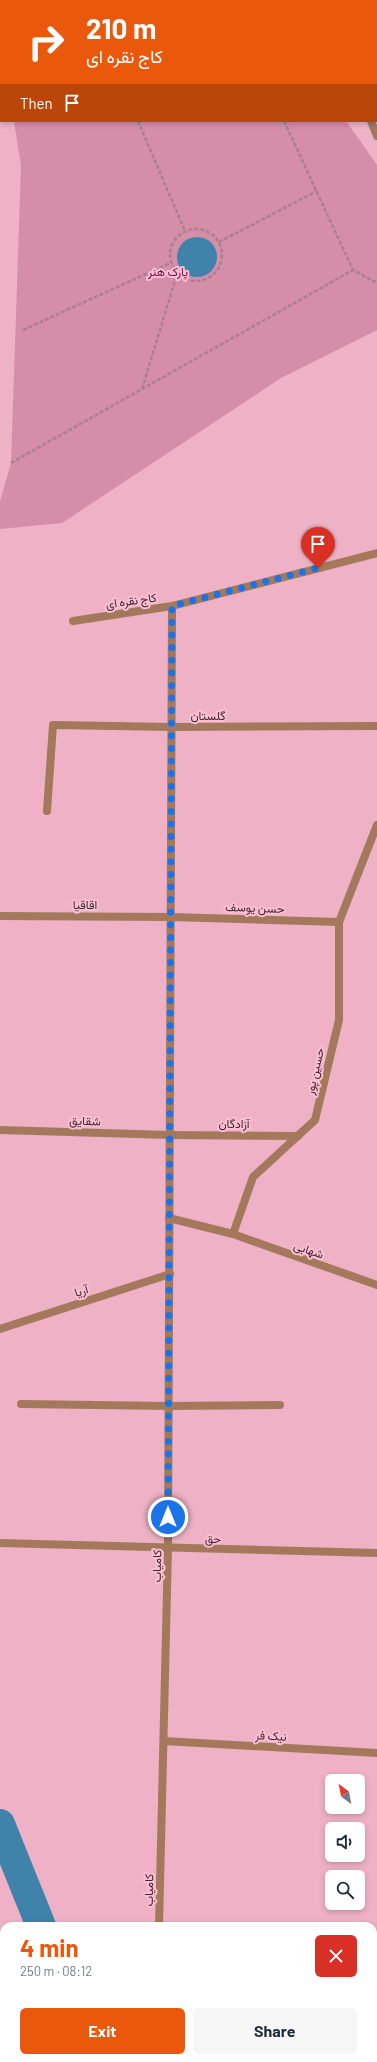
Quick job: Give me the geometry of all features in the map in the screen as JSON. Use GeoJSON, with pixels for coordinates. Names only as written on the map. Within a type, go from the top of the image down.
{"type":"FeatureCollection","features":[{"type":"Feature","properties":{"kind":"street"},"geometry":{"type":"LineString","coordinates":[[371,122],[377,136]]}},
{"type":"Feature","properties":{"kind":"street","name":"کاج نقره ای"},"geometry":{"type":"LineString","coordinates":[[73,621],[172,606],[377,553]]}},
{"type":"Feature","properties":{"kind":"street","name":"کامیاب"},"geometry":{"type":"LineString","coordinates":[[160,1922],[168,1549],[172,606]]}},
{"type":"Feature","properties":{"kind":"street","name":"گلستان"},"geometry":{"type":"LineString","coordinates":[[47,811],[53,725],[172,727],[377,726]]}},
{"type":"Feature","properties":{"kind":"street","name":"حسین پور"},"geometry":{"type":"LineString","coordinates":[[232,1234],[253,1177],[315,1120],[339,1020],[339,922],[377,825]]}},
{"type":"Feature","properties":{"kind":"street","name":"اقاقیا"},"geometry":{"type":"LineString","coordinates":[[0,916],[171,916]]}},
{"type":"Feature","properties":{"kind":"street","name":"حسن یوسف"},"geometry":{"type":"LineString","coordinates":[[171,916],[339,922]]}},
{"type":"Feature","properties":{"kind":"street","name":"شقایق"},"geometry":{"type":"LineString","coordinates":[[0,1130],[170,1135]]}},
{"type":"Feature","properties":{"kind":"street","name":"آزادگان"},"geometry":{"type":"LineString","coordinates":[[170,1135],[298,1136]]}},
{"type":"Feature","properties":{"kind":"street"},"geometry":{"type":"LineString","coordinates":[[169,1218],[232,1234]]}},
{"type":"Feature","properties":{"kind":"street","name":"شهابی"},"geometry":{"type":"LineString","coordinates":[[232,1234],[377,1285]]}},
{"type":"Feature","properties":{"kind":"street","name":"آریا"},"geometry":{"type":"LineString","coordinates":[[0,1329],[170,1274]]}},
{"type":"Feature","properties":{"kind":"street"},"geometry":{"type":"LineString","coordinates":[[21,1404],[169,1406],[280,1405]]}},
{"type":"Feature","properties":{"kind":"street","name":"حق"},"geometry":{"type":"LineString","coordinates":[[0,1543],[168,1549],[377,1553]]}},
{"type":"Feature","properties":{"kind":"street","name":"نیک فر"},"geometry":{"type":"LineString","coordinates":[[164,1741],[377,1753]]}},
{"type":"Feature","properties":{"kind":"path"},"geometry":{"type":"LineString","coordinates":[[138,122],[185,231]]}},
{"type":"Feature","properties":{"kind":"path"},"geometry":{"type":"LineString","coordinates":[[284,122],[353,270],[377,283]]}},
{"type":"Feature","properties":{"kind":"path"},"geometry":{"type":"LineString","coordinates":[[219,242],[317,191]]}},
{"type":"Feature","properties":{"kind":"path"},"geometry":{"type":"LineString","coordinates":[[198,229],[210,232],[219,242],[223,254],[220,267],[212,277],[200,282],[187,281],[177,274],[170,264],[169,250],[174,239],[185,231],[198,229]]}},
{"type":"Feature","properties":{"kind":"path"},"geometry":{"type":"LineString","coordinates":[[23,330],[170,264]]}},
{"type":"Feature","properties":{"kind":"path"},"geometry":{"type":"LineString","coordinates":[[12,463],[353,270]]}},
{"type":"Feature","properties":{"kind":"path"},"geometry":{"type":"LineString","coordinates":[[142,390],[177,274]]}},
{"type":"Feature","properties":{"kind":"green space","name":"پارک هنر"},"geometry":{"type":"Polygon","coordinates":[[[14,122],[347,122],[377,165],[377,330],[281,378],[62,523],[0,529],[0,501],[11,463],[21,166],[14,122]]]}},
{"type":"Feature","properties":{"kind":"water"},"geometry":{"type":"Polygon","coordinates":[[[201,237],[208,240],[214,246],[217,257],[216,265],[208,274],[201,277],[193,277],[186,274],[178,265],[177,253],[180,246],[189,238],[201,237]]]}},
{"type":"Feature","properties":{"kind":"waterway"},"geometry":{"type":"LineString","coordinates":[[0,1824],[39,1922]]}},
{"type":"Feature","properties":{"kind":"route"},"geometry":{"type":"LineString","coordinates":[[168,1517],[172,606],[318,568]]}}]}
